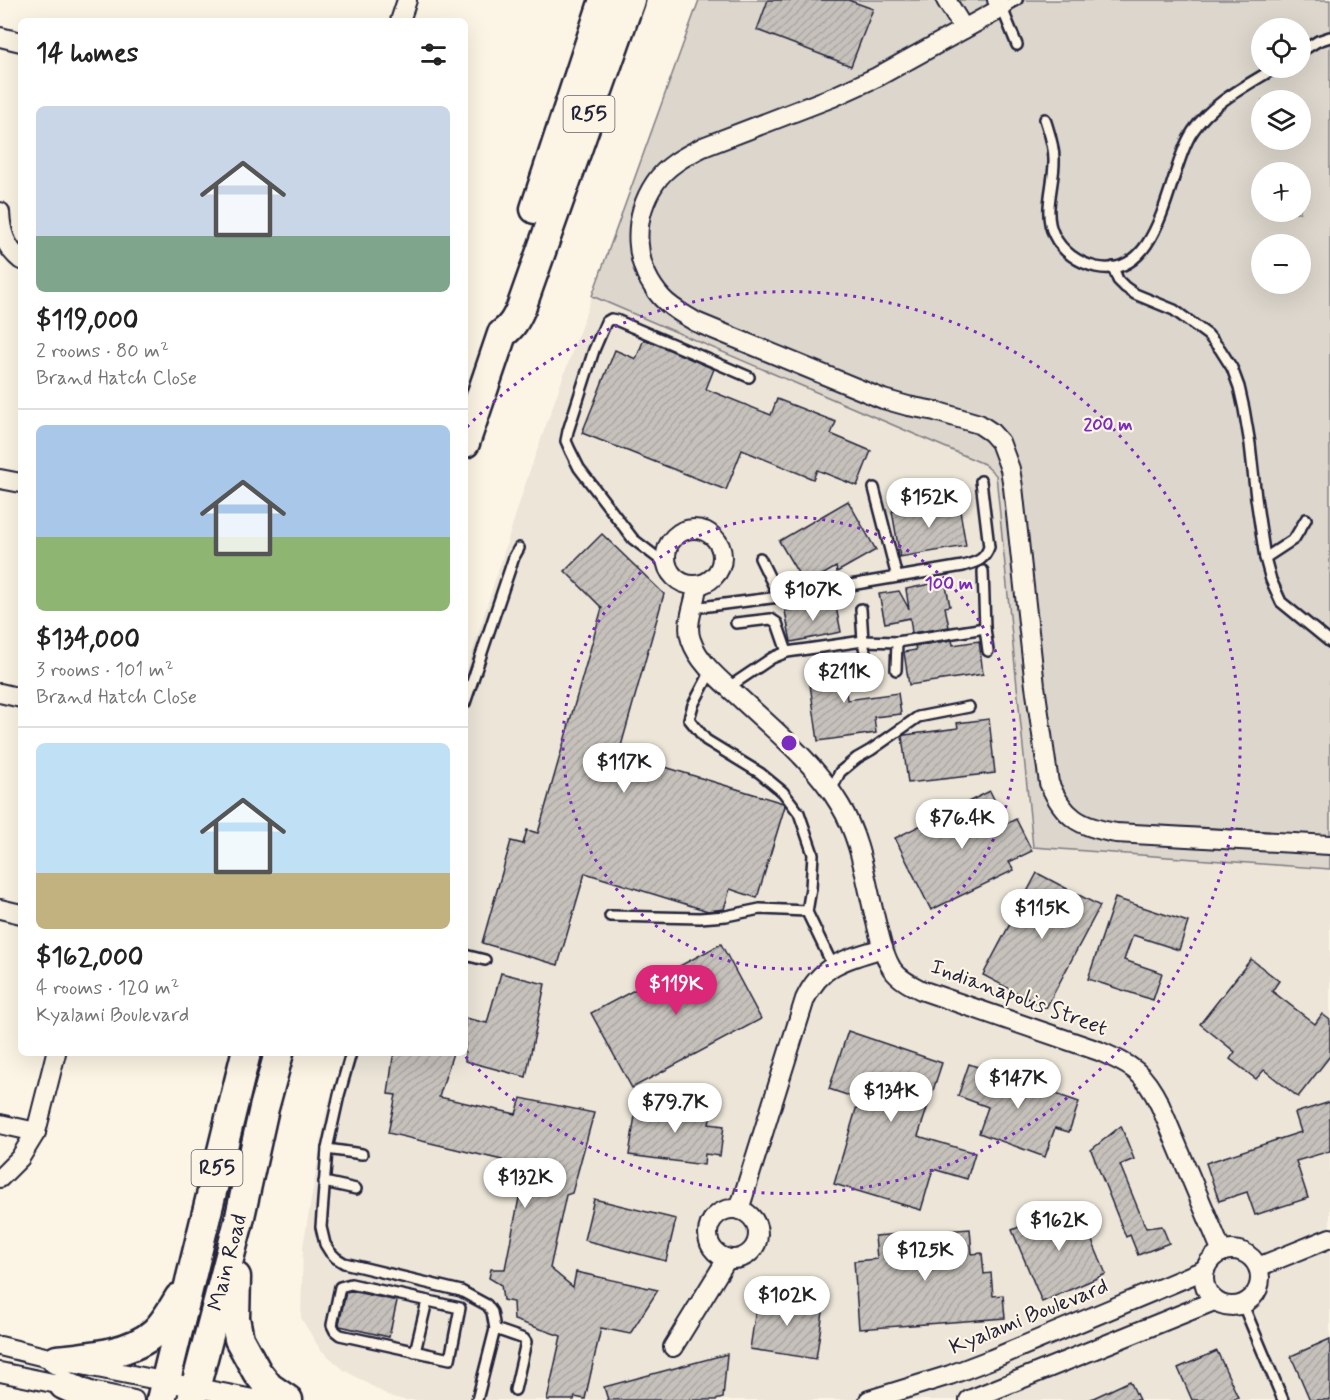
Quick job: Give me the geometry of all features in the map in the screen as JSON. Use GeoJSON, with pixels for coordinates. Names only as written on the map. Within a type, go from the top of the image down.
{"type":"FeatureCollection","features":[{"type":"Feature","properties":{"kind":"main road","name":"R55"},"geometry":{"type":"LineString","coordinates":[[540,225],[604,0]]}},
{"type":"Feature","properties":{"kind":"main road","name":"R55"},"geometry":{"type":"LineString","coordinates":[[468,434],[502,334],[499,325],[501,307],[540,225],[630,0]]}},
{"type":"Feature","properties":{"kind":"main road","name":"Main Road"},"geometry":{"type":"LineString","coordinates":[[163,1391],[245,1056]]}},
{"type":"Feature","properties":{"kind":"main road","name":"Main Road"},"geometry":{"type":"LineString","coordinates":[[194,1393],[239,1221],[278,1056]]}},
{"type":"Feature","properties":{"kind":"main road"},"geometry":{"type":"LineString","coordinates":[[239,1221],[235,1300],[238,1339],[257,1372],[269,1387],[288,1400]]}},
{"type":"Feature","properties":{"kind":"main road"},"geometry":{"type":"LineString","coordinates":[[97,1400],[61,1373],[95,1356],[141,1342],[155,1332],[189,1284]]}},
{"type":"Feature","properties":{"kind":"street"},"geometry":{"type":"LineString","coordinates":[[401,18],[407,0]]}},
{"type":"Feature","properties":{"kind":"street"},"geometry":{"type":"LineString","coordinates":[[946,0],[964,28]]}},
{"type":"Feature","properties":{"kind":"street"},"geometry":{"type":"LineString","coordinates":[[1005,3],[877,77],[683,157],[656,182],[646,200],[639,232],[639,250],[643,267],[663,299],[696,322],[883,399],[979,424],[1000,442],[1010,469],[1013,487],[1035,686],[1049,783],[1055,798],[1078,822],[1094,830],[1116,833],[1330,845]]}},
{"type":"Feature","properties":{"kind":"street"},"geometry":{"type":"LineString","coordinates":[[0,37],[18,41]]}},
{"type":"Feature","properties":{"kind":"street"},"geometry":{"type":"LineString","coordinates":[[0,212],[3,238],[12,253],[18,258]]}},
{"type":"Feature","properties":{"kind":"street"},"geometry":{"type":"LineString","coordinates":[[0,479],[18,482]]}},
{"type":"Feature","properties":{"kind":"street"},"geometry":{"type":"LineString","coordinates":[[695,528],[712,534],[722,548],[723,557],[717,574],[702,584],[685,584],[670,573],[667,565],[667,547],[671,539],[686,529],[695,528]]}},
{"type":"Feature","properties":{"kind":"street","name":"Indianapolis Street"},"geometry":{"type":"LineString","coordinates":[[702,584],[697,587],[688,627],[690,640],[711,671],[806,760],[827,783],[855,835],[883,948],[892,970],[904,981],[921,990],[1099,1051],[1122,1061],[1140,1073],[1151,1087],[1160,1105],[1222,1252]]}},
{"type":"Feature","properties":{"kind":"street"},"geometry":{"type":"LineString","coordinates":[[0,693],[18,697]]}},
{"type":"Feature","properties":{"kind":"street"},"geometry":{"type":"LineString","coordinates":[[0,909],[18,913]]}},
{"type":"Feature","properties":{"kind":"street"},"geometry":{"type":"LineString","coordinates":[[739,1210],[811,986],[833,966],[883,948]]}},
{"type":"Feature","properties":{"kind":"street"},"geometry":{"type":"LineString","coordinates":[[0,1178],[20,1158],[36,1132],[55,1056]]}},
{"type":"Feature","properties":{"kind":"street"},"geometry":{"type":"LineString","coordinates":[[0,1124],[36,1132]]}},
{"type":"Feature","properties":{"kind":"street"},"geometry":{"type":"LineString","coordinates":[[739,1210],[752,1218],[758,1232],[758,1240],[754,1248],[742,1258],[727,1259],[720,1256],[709,1244],[708,1228],[711,1221],[723,1211],[739,1210]]}},
{"type":"Feature","properties":{"kind":"street"},"geometry":{"type":"LineString","coordinates":[[1258,1267],[1330,1238]]}},
{"type":"Feature","properties":{"kind":"street"},"geometry":{"type":"LineString","coordinates":[[1230,1250],[1247,1254],[1258,1267],[1260,1284],[1257,1293],[1243,1305],[1233,1307],[1214,1301],[1204,1287],[1204,1270],[1214,1256],[1222,1252],[1230,1250]]}},
{"type":"Feature","properties":{"kind":"street"},"geometry":{"type":"LineString","coordinates":[[673,1347],[727,1259]]}},
{"type":"Feature","properties":{"kind":"street","name":"Kyalami Boulevard"},"geometry":{"type":"LineString","coordinates":[[869,1400],[950,1375],[992,1359],[1204,1270]]}},
{"type":"Feature","properties":{"kind":"street"},"geometry":{"type":"LineString","coordinates":[[969,1400],[1214,1301]]}},
{"type":"Feature","properties":{"kind":"street"},"geometry":{"type":"LineString","coordinates":[[0,1346],[20,1351],[61,1373],[134,1400]]}},
{"type":"Feature","properties":{"kind":"street"},"geometry":{"type":"LineString","coordinates":[[7,1373],[20,1351]]}},
{"type":"Feature","properties":{"kind":"street"},"geometry":{"type":"LineString","coordinates":[[7,1373],[61,1373],[163,1391],[258,1400]]}},
{"type":"Feature","properties":{"kind":"lane"},"geometry":{"type":"LineString","coordinates":[[1005,3],[1017,45]]}},
{"type":"Feature","properties":{"kind":"lane"},"geometry":{"type":"LineString","coordinates":[[1311,45],[1330,37]]}},
{"type":"Feature","properties":{"kind":"lane"},"geometry":{"type":"LineString","coordinates":[[1045,119],[1054,159],[1049,205],[1053,234],[1059,244],[1086,265],[1100,268],[1113,267],[1136,257],[1148,243],[1161,215],[1192,131],[1226,98],[1259,78]]}},
{"type":"Feature","properties":{"kind":"lane"},"geometry":{"type":"LineString","coordinates":[[1113,267],[1118,280],[1125,287],[1135,294],[1174,310],[1208,335],[1232,368],[1239,387],[1246,420],[1265,558],[1271,580],[1281,602],[1330,642]]}},
{"type":"Feature","properties":{"kind":"lane"},"geometry":{"type":"LineString","coordinates":[[667,565],[633,539],[579,468],[566,441],[594,350],[606,322],[611,319],[616,320],[749,377]]}},
{"type":"Feature","properties":{"kind":"lane"},"geometry":{"type":"LineString","coordinates":[[693,608],[779,597],[963,566],[977,561],[986,555],[989,548],[981,481]]}},
{"type":"Feature","properties":{"kind":"lane"},"geometry":{"type":"LineString","coordinates":[[874,488],[897,577]]}},
{"type":"Feature","properties":{"kind":"lane"},"geometry":{"type":"LineString","coordinates":[[1265,558],[1294,539],[1306,519]]}},
{"type":"Feature","properties":{"kind":"lane"},"geometry":{"type":"LineString","coordinates":[[468,694],[519,548]]}},
{"type":"Feature","properties":{"kind":"lane"},"geometry":{"type":"LineString","coordinates":[[759,558],[779,597]]}},
{"type":"Feature","properties":{"kind":"lane"},"geometry":{"type":"LineString","coordinates":[[983,571],[988,651]]}},
{"type":"Feature","properties":{"kind":"lane"},"geometry":{"type":"LineString","coordinates":[[861,609],[863,641],[869,674]]}},
{"type":"Feature","properties":{"kind":"lane"},"geometry":{"type":"LineString","coordinates":[[736,623],[771,619],[777,623],[787,652]]}},
{"type":"Feature","properties":{"kind":"lane"},"geometry":{"type":"LineString","coordinates":[[729,687],[772,658],[787,652],[863,641],[897,642],[985,628]]}},
{"type":"Feature","properties":{"kind":"lane"},"geometry":{"type":"LineString","coordinates":[[896,670],[897,642]]}},
{"type":"Feature","properties":{"kind":"lane"},"geometry":{"type":"LineString","coordinates":[[711,671],[693,705],[689,719],[706,740],[760,773],[783,792],[799,813],[813,854],[807,911],[833,966]]}},
{"type":"Feature","properties":{"kind":"lane"},"geometry":{"type":"LineString","coordinates":[[831,791],[840,772],[918,717],[969,706]]}},
{"type":"Feature","properties":{"kind":"lane"},"geometry":{"type":"LineString","coordinates":[[610,916],[700,918],[726,916],[760,909],[807,911]]}},
{"type":"Feature","properties":{"kind":"lane"},"geometry":{"type":"LineString","coordinates":[[468,956],[485,960]]}},
{"type":"Feature","properties":{"kind":"lane"},"geometry":{"type":"LineString","coordinates":[[350,1056],[327,1149],[321,1227],[325,1244],[336,1258],[344,1263],[461,1291],[487,1305],[492,1312],[495,1329],[477,1400]]}},
{"type":"Feature","properties":{"kind":"lane"},"geometry":{"type":"LineString","coordinates":[[327,1149],[362,1154]]}},
{"type":"Feature","properties":{"kind":"lane"},"geometry":{"type":"LineString","coordinates":[[324,1182],[356,1189]]}},
{"type":"Feature","properties":{"kind":"lane"},"geometry":{"type":"LineString","coordinates":[[460,1308],[351,1284],[340,1287],[332,1325],[340,1335],[450,1359],[460,1308],[473,1297]]}},
{"type":"Feature","properties":{"kind":"lane"},"geometry":{"type":"LineString","coordinates":[[415,1352],[427,1301]]}},
{"type":"Feature","properties":{"kind":"lane"},"geometry":{"type":"LineString","coordinates":[[1243,1305],[1283,1400]]}},
{"type":"Feature","properties":{"kind":"lane"},"geometry":{"type":"LineString","coordinates":[[495,1329],[524,1339],[526,1342],[515,1390]]}},
{"type":"Feature","properties":{"kind":"shaded area"},"geometry":{"type":"Polygon","coordinates":[[[699,0],[1330,0],[1330,869],[1033,847],[996,475],[984,464],[592,296],[699,0]]]}},
{"type":"Feature","properties":{"kind":"shaded area"},"geometry":{"type":"Polygon","coordinates":[[[592,296],[984,464],[996,475],[1034,847],[1330,869],[1330,1400],[404,1400],[389,1396],[344,1370],[320,1349],[301,1318],[303,1247],[326,1112],[343,1056],[468,1056],[468,666],[529,473],[592,296]]]}},
{"type":"Feature","properties":{"kind":"building"},"geometry":{"type":"Polygon","coordinates":[[[768,0],[848,0],[873,9],[851,66],[757,30],[768,0]]]}},
{"type":"Feature","properties":{"kind":"building"},"geometry":{"type":"Polygon","coordinates":[[[644,339],[714,369],[706,389],[771,415],[777,399],[836,422],[831,434],[871,451],[857,486],[817,470],[813,479],[742,450],[726,490],[582,433],[615,350],[636,359],[644,339]]]}},
{"type":"Feature","properties":{"kind":"building"},"geometry":{"type":"Polygon","coordinates":[[[848,501],[876,550],[837,572],[836,567],[805,585],[779,541],[848,501]]]}},
{"type":"Feature","properties":{"kind":"building"},"geometry":{"type":"Polygon","coordinates":[[[946,502],[947,507],[959,505],[966,546],[900,557],[892,511],[946,502]]]}},
{"type":"Feature","properties":{"kind":"building"},"geometry":{"type":"Polygon","coordinates":[[[602,534],[664,594],[619,753],[783,803],[785,806],[757,898],[730,889],[724,909],[708,911],[585,873],[558,965],[482,943],[511,841],[523,844],[527,830],[538,833],[602,608],[565,571],[602,534]]]}},
{"type":"Feature","properties":{"kind":"building"},"geometry":{"type":"Polygon","coordinates":[[[945,581],[950,606],[945,607],[949,627],[912,633],[910,618],[885,623],[879,594],[899,591],[909,609],[906,589],[945,581]]]}},
{"type":"Feature","properties":{"kind":"building"},"geometry":{"type":"Polygon","coordinates":[[[835,602],[841,632],[791,642],[785,611],[835,602]]]}},
{"type":"Feature","properties":{"kind":"building"},"geometry":{"type":"Polygon","coordinates":[[[952,640],[953,645],[979,641],[983,674],[909,685],[904,652],[916,650],[915,646],[952,640]]]}},
{"type":"Feature","properties":{"kind":"building"},"geometry":{"type":"Polygon","coordinates":[[[842,659],[847,700],[898,693],[901,714],[874,717],[876,733],[818,741],[807,663],[842,659]]]}},
{"type":"Feature","properties":{"kind":"building"},"geometry":{"type":"Polygon","coordinates":[[[989,719],[995,773],[908,783],[902,736],[958,728],[957,723],[989,719]]]}},
{"type":"Feature","properties":{"kind":"building"},"geometry":{"type":"Polygon","coordinates":[[[990,791],[1006,824],[1016,819],[1032,851],[1009,862],[1014,870],[931,910],[895,838],[990,791]]]}},
{"type":"Feature","properties":{"kind":"building"},"geometry":{"type":"Polygon","coordinates":[[[1037,873],[1100,906],[1046,1008],[983,975],[1037,873]]]}},
{"type":"Feature","properties":{"kind":"building"},"geometry":{"type":"Polygon","coordinates":[[[1115,898],[1188,922],[1179,950],[1133,935],[1124,960],[1162,973],[1153,1000],[1088,979],[1115,898]]]}},
{"type":"Feature","properties":{"kind":"building"},"geometry":{"type":"Polygon","coordinates":[[[721,944],[761,1019],[632,1088],[591,1013],[721,944]]]}},
{"type":"Feature","properties":{"kind":"building"},"geometry":{"type":"Polygon","coordinates":[[[1251,959],[1279,981],[1272,991],[1315,1024],[1322,1014],[1330,1020],[1330,1056],[1298,1097],[1264,1070],[1256,1079],[1230,1059],[1235,1052],[1200,1024],[1251,959]]]}},
{"type":"Feature","properties":{"kind":"building"},"geometry":{"type":"Polygon","coordinates":[[[501,973],[545,984],[526,1077],[465,1061],[465,1056],[468,1056],[468,1019],[487,1023],[501,973]]]}},
{"type":"Feature","properties":{"kind":"building"},"geometry":{"type":"Polygon","coordinates":[[[848,1031],[942,1063],[918,1136],[975,1153],[967,1179],[933,1169],[921,1210],[834,1184],[859,1099],[829,1089],[848,1031]]]}},
{"type":"Feature","properties":{"kind":"building"},"geometry":{"type":"Polygon","coordinates":[[[452,1056],[439,1097],[516,1114],[521,1098],[594,1113],[572,1193],[566,1195],[550,1268],[573,1287],[576,1272],[658,1290],[630,1334],[601,1328],[585,1399],[575,1397],[574,1400],[547,1400],[561,1336],[514,1320],[513,1302],[503,1300],[501,1285],[489,1278],[491,1269],[505,1269],[521,1188],[502,1160],[388,1133],[396,1095],[388,1094],[393,1057],[452,1056]]]}},
{"type":"Feature","properties":{"kind":"building"},"geometry":{"type":"Polygon","coordinates":[[[969,1064],[1079,1102],[1069,1132],[1055,1128],[1045,1157],[979,1133],[988,1107],[958,1096],[969,1064]]]}},
{"type":"Feature","properties":{"kind":"building"},"geometry":{"type":"Polygon","coordinates":[[[637,1102],[711,1112],[709,1124],[724,1126],[720,1156],[705,1154],[704,1165],[629,1155],[637,1102]]]}},
{"type":"Feature","properties":{"kind":"building"},"geometry":{"type":"Polygon","coordinates":[[[1330,1102],[1330,1151],[1296,1161],[1308,1198],[1255,1215],[1247,1192],[1219,1201],[1206,1163],[1301,1132],[1295,1113],[1330,1102]]]}},
{"type":"Feature","properties":{"kind":"building"},"geometry":{"type":"Polygon","coordinates":[[[1121,1126],[1134,1159],[1120,1165],[1146,1228],[1162,1226],[1169,1243],[1138,1255],[1130,1235],[1126,1237],[1091,1150],[1121,1126]]]}},
{"type":"Feature","properties":{"kind":"building"},"geometry":{"type":"Polygon","coordinates":[[[594,1199],[676,1219],[666,1261],[584,1240],[594,1199]]]}},
{"type":"Feature","properties":{"kind":"building"},"geometry":{"type":"Polygon","coordinates":[[[1076,1203],[1106,1274],[1042,1302],[1012,1230],[1076,1203]]]}},
{"type":"Feature","properties":{"kind":"building"},"geometry":{"type":"Polygon","coordinates":[[[970,1229],[972,1254],[982,1253],[984,1274],[991,1273],[993,1296],[1003,1295],[1005,1318],[859,1329],[854,1261],[877,1259],[875,1236],[970,1229]]]}},
{"type":"Feature","properties":{"kind":"building"},"geometry":{"type":"Polygon","coordinates":[[[351,1291],[397,1301],[389,1337],[340,1326],[346,1292],[351,1291]]]}},
{"type":"Feature","properties":{"kind":"building"},"geometry":{"type":"Polygon","coordinates":[[[758,1295],[824,1305],[816,1359],[750,1349],[758,1295]]]}},
{"type":"Feature","properties":{"kind":"building"},"geometry":{"type":"Polygon","coordinates":[[[1330,1339],[1330,1400],[1310,1400],[1291,1356],[1330,1339]]]}},
{"type":"Feature","properties":{"kind":"building"},"geometry":{"type":"Polygon","coordinates":[[[1217,1351],[1238,1397],[1231,1400],[1192,1400],[1178,1368],[1217,1351]]]}},
{"type":"Feature","properties":{"kind":"building"},"geometry":{"type":"Polygon","coordinates":[[[727,1354],[723,1398],[716,1400],[608,1400],[604,1387],[727,1354]]]}},
{"type":"Feature","properties":{"kind":"building"},"geometry":{"type":"Polygon","coordinates":[[[1130,1381],[1139,1400],[1089,1400],[1130,1381]]]}}]}
